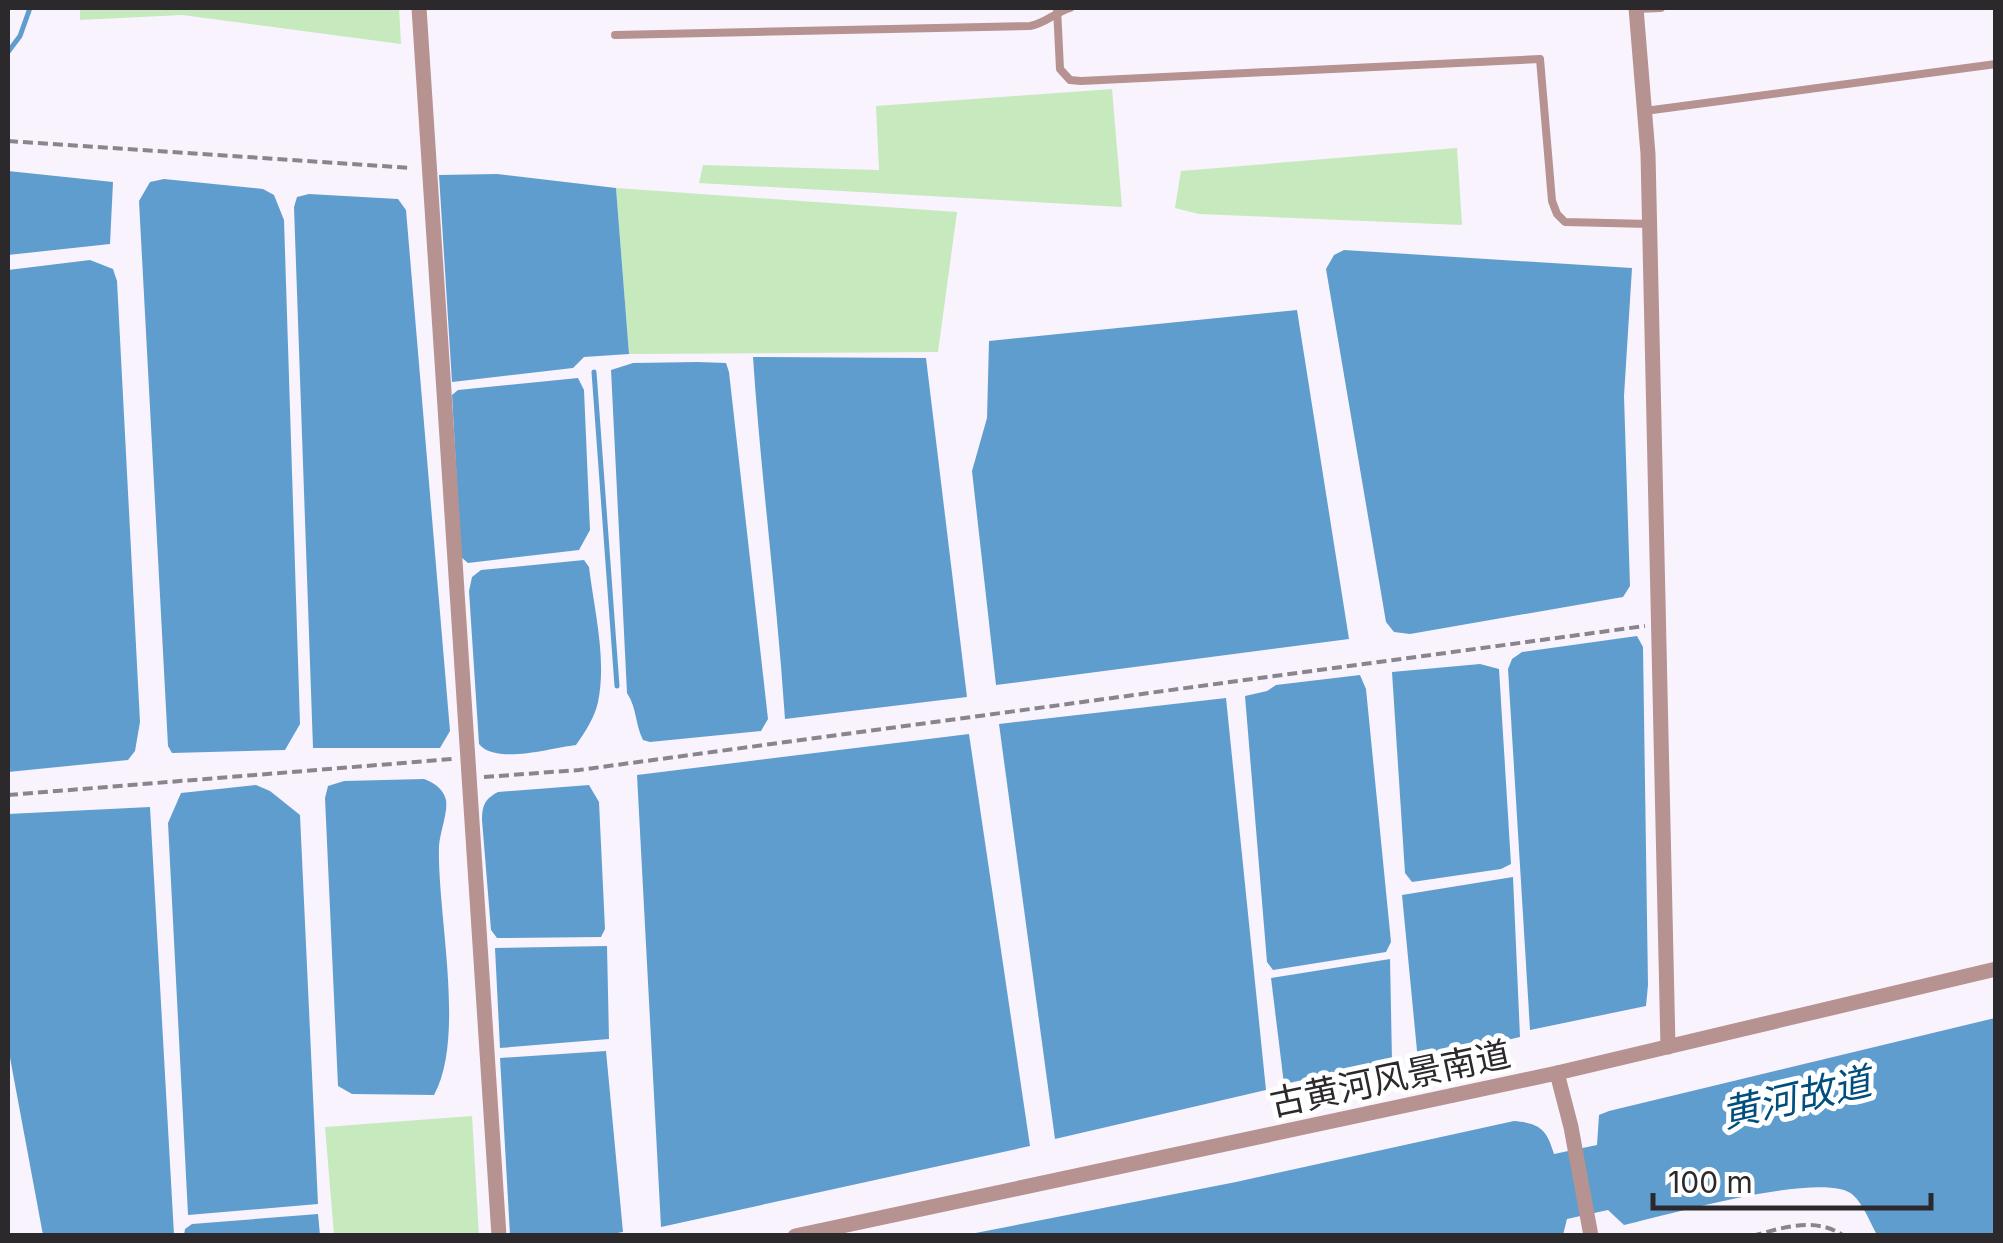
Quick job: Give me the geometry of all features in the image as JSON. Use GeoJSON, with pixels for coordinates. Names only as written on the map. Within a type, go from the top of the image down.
{"type":"FeatureCollection","features":[{"type":"Feature","properties":{"kind":"street"},"geometry":{"type":"LineString","coordinates":[[419,8],[499,1236]]}},
{"type":"Feature","properties":{"kind":"street"},"geometry":{"type":"LineString","coordinates":[[1636,8],[1650,224],[1668,1047]]}},
{"type":"Feature","properties":{"kind":"street","name":"古黄河风景南道"},"geometry":{"type":"LineString","coordinates":[[795,1236],[1558,1072],[1996,969]]}},
{"type":"Feature","properties":{"kind":"street"},"geometry":{"type":"LineString","coordinates":[[1558,1072],[1592,1236]]}},
{"type":"Feature","properties":{"kind":"lane"},"geometry":{"type":"LineString","coordinates":[[614,35],[1030,26],[1046,23],[1057,10],[1070,8]]}},
{"type":"Feature","properties":{"kind":"lane"},"geometry":{"type":"LineString","coordinates":[[1636,8],[1661,8]]}},
{"type":"Feature","properties":{"kind":"lane"},"geometry":{"type":"LineString","coordinates":[[1057,10],[1060,69],[1070,80],[1540,60],[1552,201],[1557,214],[1565,222],[1650,224]]}},
{"type":"Feature","properties":{"kind":"lane"},"geometry":{"type":"LineString","coordinates":[[1645,111],[1996,64]]}},
{"type":"Feature","properties":{"kind":"path"},"geometry":{"type":"LineString","coordinates":[[8,141],[427,169]]}},
{"type":"Feature","properties":{"kind":"path"},"geometry":{"type":"LineString","coordinates":[[468,779],[598,767],[1659,624]]}},
{"type":"Feature","properties":{"kind":"path"},"geometry":{"type":"LineString","coordinates":[[8,794],[466,758]]}},
{"type":"Feature","properties":{"kind":"path"},"geometry":{"type":"LineString","coordinates":[[1752,1236],[1798,1224],[1834,1229],[1844,1236]]}},
{"type":"Feature","properties":{"kind":"green space"},"geometry":{"type":"Polygon","coordinates":[[[80,8],[399,8],[401,44],[182,15],[80,20],[80,8]]]}},
{"type":"Feature","properties":{"kind":"green space"},"geometry":{"type":"Polygon","coordinates":[[[1112,89],[1122,207],[699,183],[703,165],[879,170],[876,106],[1112,89]]]}},
{"type":"Feature","properties":{"kind":"green space"},"geometry":{"type":"Polygon","coordinates":[[[1457,148],[1462,225],[1199,214],[1175,208],[1181,171],[1457,148]]]}},
{"type":"Feature","properties":{"kind":"green space"},"geometry":{"type":"Polygon","coordinates":[[[616,188],[957,212],[938,352],[629,354],[616,188]]]}},
{"type":"Feature","properties":{"kind":"green space"},"geometry":{"type":"Polygon","coordinates":[[[472,1116],[479,1235],[334,1235],[325,1127],[472,1116]]]}},
{"type":"Feature","properties":{"kind":"water"},"geometry":{"type":"Polygon","coordinates":[[[8,171],[113,182],[110,244],[8,255],[8,171]]]}},
{"type":"Feature","properties":{"kind":"water"},"geometry":{"type":"Polygon","coordinates":[[[497,174],[616,188],[629,354],[584,357],[573,368],[452,382],[439,175],[497,174]]]}},
{"type":"Feature","properties":{"kind":"water"},"geometry":{"type":"Polygon","coordinates":[[[164,179],[263,189],[274,195],[284,220],[300,724],[285,750],[172,753],[168,746],[139,201],[150,182],[164,179]]]}},
{"type":"Feature","properties":{"kind":"water"},"geometry":{"type":"Polygon","coordinates":[[[309,194],[398,199],[406,210],[450,731],[440,748],[313,748],[294,207],[297,197],[309,194]]]}},
{"type":"Feature","properties":{"kind":"water"},"geometry":{"type":"Polygon","coordinates":[[[1344,250],[1632,268],[1624,396],[1630,586],[1623,597],[1410,634],[1394,632],[1386,622],[1326,269],[1334,255],[1344,250]]]}},
{"type":"Feature","properties":{"kind":"water"},"geometry":{"type":"Polygon","coordinates":[[[90,260],[113,269],[117,281],[140,722],[135,751],[128,760],[8,772],[8,270],[90,260]]]}},
{"type":"Feature","properties":{"kind":"water"},"geometry":{"type":"Polygon","coordinates":[[[1297,310],[1349,639],[996,685],[972,471],[987,418],[989,341],[1297,310]]]}},
{"type":"Feature","properties":{"kind":"water"},"geometry":{"type":"Polygon","coordinates":[[[753,357],[926,358],[967,697],[785,719],[753,357]]]}},
{"type":"Feature","properties":{"kind":"water"},"geometry":{"type":"Polygon","coordinates":[[[633,363],[726,363],[729,372],[768,719],[761,731],[650,742],[643,740],[627,693],[611,370],[633,363]]]}},
{"type":"Feature","properties":{"kind":"water"},"geometry":{"type":"Polygon","coordinates":[[[578,378],[584,390],[590,530],[579,550],[468,563],[461,557],[452,395],[458,390],[578,378]]]}},
{"type":"Feature","properties":{"kind":"water"},"geometry":{"type":"Polygon","coordinates":[[[584,560],[589,567],[600,651],[600,686],[592,719],[576,745],[510,754],[487,750],[479,744],[469,591],[472,577],[481,570],[584,560]]]}},
{"type":"Feature","properties":{"kind":"water"},"geometry":{"type":"Polygon","coordinates":[[[1637,636],[1643,647],[1646,1006],[1530,1030],[1508,669],[1512,659],[1522,652],[1637,636]]]}},
{"type":"Feature","properties":{"kind":"water"},"geometry":{"type":"Polygon","coordinates":[[[1480,664],[1499,669],[1511,864],[1501,869],[1412,882],[1405,873],[1392,672],[1480,664]]]}},
{"type":"Feature","properties":{"kind":"water"},"geometry":{"type":"Polygon","coordinates":[[[1360,675],[1366,689],[1391,942],[1386,952],[1273,970],[1267,962],[1245,696],[1276,685],[1360,675]]]}},
{"type":"Feature","properties":{"kind":"water"},"geometry":{"type":"Polygon","coordinates":[[[1226,698],[1266,1090],[1055,1139],[999,724],[1226,698]]]}},
{"type":"Feature","properties":{"kind":"water"},"geometry":{"type":"Polygon","coordinates":[[[969,734],[1030,1146],[661,1227],[637,775],[969,734]]]}},
{"type":"Feature","properties":{"kind":"water"},"geometry":{"type":"Polygon","coordinates":[[[424,779],[438,786],[446,800],[439,846],[449,1009],[443,1070],[434,1095],[352,1094],[338,1086],[325,798],[328,786],[344,781],[424,779]]]}},
{"type":"Feature","properties":{"kind":"water"},"geometry":{"type":"Polygon","coordinates":[[[256,785],[300,815],[318,1204],[188,1215],[168,823],[181,793],[256,785]]]}},
{"type":"Feature","properties":{"kind":"water"},"geometry":{"type":"Polygon","coordinates":[[[589,785],[599,802],[605,929],[601,937],[497,938],[491,930],[482,820],[485,803],[498,792],[589,785]]]}},
{"type":"Feature","properties":{"kind":"water"},"geometry":{"type":"Polygon","coordinates":[[[150,807],[174,1235],[43,1235],[8,1047],[8,814],[150,807]]]}},
{"type":"Feature","properties":{"kind":"water"},"geometry":{"type":"Polygon","coordinates":[[[1513,877],[1520,1037],[1418,1061],[1402,895],[1513,877]]]}},
{"type":"Feature","properties":{"kind":"water"},"geometry":{"type":"Polygon","coordinates":[[[607,946],[609,1039],[500,1048],[495,948],[607,946]]]}},
{"type":"Feature","properties":{"kind":"water"},"geometry":{"type":"Polygon","coordinates":[[[1390,959],[1392,1061],[1284,1084],[1271,978],[1390,959]]]}},
{"type":"Feature","properties":{"kind":"water","name":"黄河故道"},"geometry":{"type":"Polygon","coordinates":[[[1995,1018],[1995,1235],[1877,1235],[1853,1195],[1837,1188],[1811,1187],[1743,1197],[1624,1225],[1608,1210],[1567,1219],[1563,1235],[960,1236],[1236,1182],[1514,1121],[1541,1129],[1554,1154],[1597,1145],[1599,1115],[1609,1111],[1995,1018]]]}},
{"type":"Feature","properties":{"kind":"water"},"geometry":{"type":"Polygon","coordinates":[[[606,1051],[623,1232],[601,1236],[510,1235],[500,1058],[606,1051]]]}},
{"type":"Feature","properties":{"kind":"water"},"geometry":{"type":"Polygon","coordinates":[[[318,1214],[320,1235],[184,1235],[192,1224],[318,1214]]]}},
{"type":"Feature","properties":{"kind":"waterway"},"geometry":{"type":"LineString","coordinates":[[8,52],[20,36],[30,8]]}},
{"type":"Feature","properties":{"kind":"waterway"},"geometry":{"type":"LineString","coordinates":[[594,372],[617,686]]}}]}
